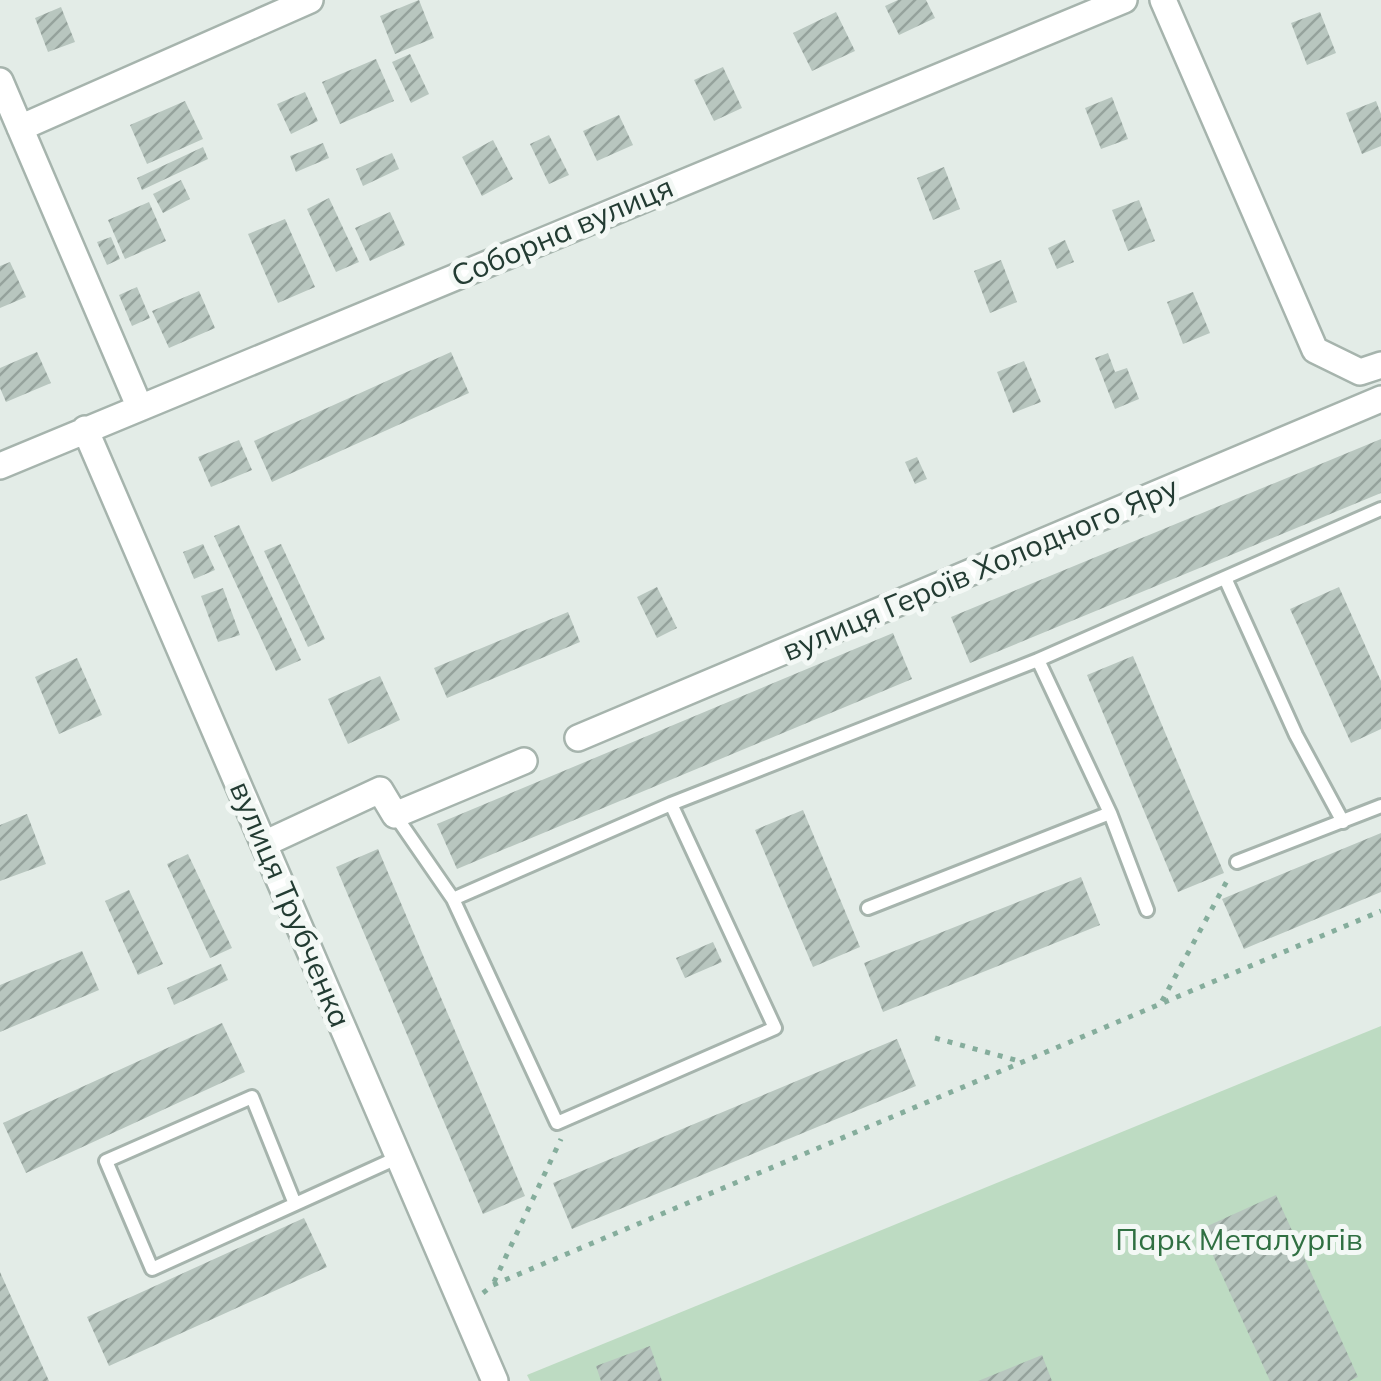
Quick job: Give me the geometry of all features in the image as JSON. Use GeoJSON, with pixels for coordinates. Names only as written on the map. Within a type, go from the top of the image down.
{"type":"FeatureCollection","features":[{"type":"Feature","properties":{"kind":"street"},"geometry":{"type":"LineString","coordinates":[[20,128],[310,0]]}},
{"type":"Feature","properties":{"kind":"street","name":"Соборна вулиця"},"geometry":{"type":"LineString","coordinates":[[0,466],[1124,0]]}},
{"type":"Feature","properties":{"kind":"street"},"geometry":{"type":"LineString","coordinates":[[1163,0],[1315,350],[1360,372],[1381,365]]}},
{"type":"Feature","properties":{"kind":"street"},"geometry":{"type":"LineString","coordinates":[[0,81],[140,408]]}},
{"type":"Feature","properties":{"kind":"street","name":"вулиця Героїв Холодного Яру"},"geometry":{"type":"LineString","coordinates":[[578,738],[1381,399]]}},
{"type":"Feature","properties":{"kind":"street","name":"вулиця Трубченка"},"geometry":{"type":"LineString","coordinates":[[85,429],[495,1381]]}},
{"type":"Feature","properties":{"kind":"street"},"geometry":{"type":"LineString","coordinates":[[266,843],[380,790],[395,816],[524,762]]}},
{"type":"Feature","properties":{"kind":"lane"},"geometry":{"type":"LineString","coordinates":[[453,898],[671,804],[1038,660],[1381,509]]}},
{"type":"Feature","properties":{"kind":"lane"},"geometry":{"type":"LineString","coordinates":[[1225,578],[1296,735],[1343,822]]}},
{"type":"Feature","properties":{"kind":"lane"},"geometry":{"type":"LineString","coordinates":[[1038,660],[1110,813],[1146,910]]}},
{"type":"Feature","properties":{"kind":"lane"},"geometry":{"type":"LineString","coordinates":[[395,816],[453,898],[558,1123],[775,1028],[671,804]]}},
{"type":"Feature","properties":{"kind":"lane"},"geometry":{"type":"LineString","coordinates":[[1237,862],[1381,806]]}},
{"type":"Feature","properties":{"kind":"lane"},"geometry":{"type":"LineString","coordinates":[[868,908],[1110,813]]}},
{"type":"Feature","properties":{"kind":"lane"},"geometry":{"type":"LineString","coordinates":[[296,1204],[252,1097],[106,1160],[152,1269],[296,1204],[399,1156]]}},
{"type":"Feature","properties":{"kind":"path"},"geometry":{"type":"LineString","coordinates":[[1160,1004],[1237,862]]}},
{"type":"Feature","properties":{"kind":"path"},"geometry":{"type":"LineString","coordinates":[[464,1309],[492,1284],[1381,911]]}},
{"type":"Feature","properties":{"kind":"path"},"geometry":{"type":"LineString","coordinates":[[934,1038],[1022,1061]]}},
{"type":"Feature","properties":{"kind":"path"},"geometry":{"type":"LineString","coordinates":[[492,1284],[562,1142],[558,1123]]}},
{"type":"Feature","properties":{"kind":"green space","name":"Парк Металургів"},"geometry":{"type":"Polygon","coordinates":[[[1381,1026],[1381,1381],[530,1381],[527,1375],[1381,1026]]]}},
{"type":"Feature","properties":{"kind":"building"},"geometry":{"type":"Polygon","coordinates":[[[419,0],[434,38],[395,54],[380,16],[419,0]]]}},
{"type":"Feature","properties":{"kind":"building"},"geometry":{"type":"Polygon","coordinates":[[[898,0],[926,0],[935,18],[899,35],[885,6],[898,0]]]}},
{"type":"Feature","properties":{"kind":"building"},"geometry":{"type":"Polygon","coordinates":[[[61,7],[75,42],[48,52],[35,18],[61,7]]]}},
{"type":"Feature","properties":{"kind":"building"},"geometry":{"type":"Polygon","coordinates":[[[836,12],[855,51],[812,71],[793,33],[836,12]]]}},
{"type":"Feature","properties":{"kind":"building"},"geometry":{"type":"Polygon","coordinates":[[[1320,12],[1336,53],[1307,65],[1291,23],[1320,12]]]}},
{"type":"Feature","properties":{"kind":"building"},"geometry":{"type":"Polygon","coordinates":[[[410,54],[429,94],[411,103],[392,62],[410,54]]]}},
{"type":"Feature","properties":{"kind":"building"},"geometry":{"type":"Polygon","coordinates":[[[376,59],[394,101],[340,124],[322,82],[376,59]]]}},
{"type":"Feature","properties":{"kind":"building"},"geometry":{"type":"Polygon","coordinates":[[[723,67],[742,108],[714,121],[694,80],[723,67]]]}},
{"type":"Feature","properties":{"kind":"building"},"geometry":{"type":"Polygon","coordinates":[[[305,92],[318,121],[291,134],[277,104],[305,92]]]}},
{"type":"Feature","properties":{"kind":"building"},"geometry":{"type":"Polygon","coordinates":[[[1112,97],[1128,139],[1101,149],[1085,108],[1112,97]]]}},
{"type":"Feature","properties":{"kind":"building"},"geometry":{"type":"Polygon","coordinates":[[[185,101],[203,139],[147,164],[130,125],[185,101]]]}},
{"type":"Feature","properties":{"kind":"building"},"geometry":{"type":"Polygon","coordinates":[[[1376,101],[1381,114],[1381,146],[1362,154],[1346,113],[1376,101]]]}},
{"type":"Feature","properties":{"kind":"building"},"geometry":{"type":"Polygon","coordinates":[[[619,115],[633,145],[597,161],[583,131],[619,115]]]}},
{"type":"Feature","properties":{"kind":"building"},"geometry":{"type":"Polygon","coordinates":[[[549,135],[569,175],[549,184],[530,144],[549,135]]]}},
{"type":"Feature","properties":{"kind":"building"},"geometry":{"type":"Polygon","coordinates":[[[493,140],[513,179],[482,196],[462,157],[493,140]]]}},
{"type":"Feature","properties":{"kind":"building"},"geometry":{"type":"Polygon","coordinates":[[[323,143],[329,158],[296,172],[290,156],[323,143]]]}},
{"type":"Feature","properties":{"kind":"building"},"geometry":{"type":"Polygon","coordinates":[[[203,147],[208,159],[142,190],[137,178],[203,147]]]}},
{"type":"Feature","properties":{"kind":"building"},"geometry":{"type":"Polygon","coordinates":[[[392,153],[399,169],[363,186],[356,169],[392,153]]]}},
{"type":"Feature","properties":{"kind":"building"},"geometry":{"type":"Polygon","coordinates":[[[944,167],[960,209],[933,220],[917,178],[944,167]]]}},
{"type":"Feature","properties":{"kind":"building"},"geometry":{"type":"Polygon","coordinates":[[[181,180],[190,199],[163,213],[153,194],[181,180]]]}},
{"type":"Feature","properties":{"kind":"building"},"geometry":{"type":"Polygon","coordinates":[[[329,198],[359,262],[336,272],[307,209],[329,198]]]}},
{"type":"Feature","properties":{"kind":"building"},"geometry":{"type":"Polygon","coordinates":[[[1139,200],[1155,241],[1128,251],[1112,210],[1139,200]]]}},
{"type":"Feature","properties":{"kind":"building"},"geometry":{"type":"Polygon","coordinates":[[[149,202],[166,241],[125,259],[108,220],[149,202]]]}},
{"type":"Feature","properties":{"kind":"building"},"geometry":{"type":"Polygon","coordinates":[[[390,212],[405,245],[370,261],[355,228],[390,212]]]}},
{"type":"Feature","properties":{"kind":"building"},"geometry":{"type":"Polygon","coordinates":[[[285,219],[315,287],[278,303],[248,234],[285,219]]]}},
{"type":"Feature","properties":{"kind":"building"},"geometry":{"type":"Polygon","coordinates":[[[111,237],[120,259],[107,265],[97,242],[111,237]]]}},
{"type":"Feature","properties":{"kind":"building"},"geometry":{"type":"Polygon","coordinates":[[[1065,240],[1074,262],[1057,269],[1048,248],[1065,240]]]}},
{"type":"Feature","properties":{"kind":"building"},"geometry":{"type":"Polygon","coordinates":[[[1001,260],[1017,302],[990,313],[974,271],[1001,260]]]}},
{"type":"Feature","properties":{"kind":"building"},"geometry":{"type":"Polygon","coordinates":[[[10,262],[26,297],[0,308],[0,266],[10,262]]]}},
{"type":"Feature","properties":{"kind":"building"},"geometry":{"type":"Polygon","coordinates":[[[137,287],[150,318],[132,326],[119,295],[137,287]]]}},
{"type":"Feature","properties":{"kind":"building"},"geometry":{"type":"Polygon","coordinates":[[[199,291],[215,328],[169,348],[152,311],[199,291]]]}},
{"type":"Feature","properties":{"kind":"building"},"geometry":{"type":"Polygon","coordinates":[[[1193,292],[1210,333],[1183,344],[1167,302],[1193,292]]]}},
{"type":"Feature","properties":{"kind":"building"},"geometry":{"type":"Polygon","coordinates":[[[37,352],[51,383],[6,402],[0,388],[0,368],[37,352]]]}},
{"type":"Feature","properties":{"kind":"building"},"geometry":{"type":"Polygon","coordinates":[[[451,352],[469,393],[272,482],[254,441],[451,352]]]}},
{"type":"Feature","properties":{"kind":"building"},"geometry":{"type":"Polygon","coordinates":[[[1108,353],[1115,372],[1127,368],[1139,399],[1115,409],[1095,358],[1108,353]]]}},
{"type":"Feature","properties":{"kind":"building"},"geometry":{"type":"Polygon","coordinates":[[[1024,361],[1041,402],[1013,413],[997,372],[1024,361]]]}},
{"type":"Feature","properties":{"kind":"building"},"geometry":{"type":"Polygon","coordinates":[[[1381,439],[1381,493],[970,663],[951,617],[1381,439]]]}},
{"type":"Feature","properties":{"kind":"building"},"geometry":{"type":"Polygon","coordinates":[[[239,440],[252,470],[211,487],[198,457],[239,440]]]}},
{"type":"Feature","properties":{"kind":"building"},"geometry":{"type":"Polygon","coordinates":[[[917,457],[927,479],[915,484],[905,462],[917,457]]]}},
{"type":"Feature","properties":{"kind":"building"},"geometry":{"type":"Polygon","coordinates":[[[239,525],[301,660],[276,671],[214,536],[239,525]]]}},
{"type":"Feature","properties":{"kind":"building"},"geometry":{"type":"Polygon","coordinates":[[[203,544],[215,570],[194,579],[183,552],[203,544]]]}},
{"type":"Feature","properties":{"kind":"building"},"geometry":{"type":"Polygon","coordinates":[[[281,544],[325,639],[308,647],[264,551],[281,544]]]}},
{"type":"Feature","properties":{"kind":"building"},"geometry":{"type":"Polygon","coordinates":[[[657,587],[677,628],[657,638],[637,597],[657,587]]]}},
{"type":"Feature","properties":{"kind":"building"},"geometry":{"type":"Polygon","coordinates":[[[1339,587],[1381,681],[1381,729],[1351,743],[1290,609],[1339,587]]]}},
{"type":"Feature","properties":{"kind":"building"},"geometry":{"type":"Polygon","coordinates":[[[223,588],[240,635],[218,642],[201,596],[223,588]]]}},
{"type":"Feature","properties":{"kind":"building"},"geometry":{"type":"Polygon","coordinates":[[[568,612],[580,642],[447,698],[434,668],[568,612]]]}},
{"type":"Feature","properties":{"kind":"building"},"geometry":{"type":"Polygon","coordinates":[[[893,633],[912,679],[457,869],[437,824],[893,633]]]}},
{"type":"Feature","properties":{"kind":"building"},"geometry":{"type":"Polygon","coordinates":[[[1133,656],[1224,873],[1178,892],[1087,675],[1133,656]]]}},
{"type":"Feature","properties":{"kind":"building"},"geometry":{"type":"Polygon","coordinates":[[[77,658],[102,715],[59,734],[35,677],[77,658]]]}},
{"type":"Feature","properties":{"kind":"building"},"geometry":{"type":"Polygon","coordinates":[[[380,676],[400,720],[348,744],[328,699],[380,676]]]}},
{"type":"Feature","properties":{"kind":"building"},"geometry":{"type":"Polygon","coordinates":[[[803,810],[860,947],[813,967],[755,830],[803,810]]]}},
{"type":"Feature","properties":{"kind":"building"},"geometry":{"type":"Polygon","coordinates":[[[27,814],[46,864],[0,881],[0,825],[27,814]]]}},
{"type":"Feature","properties":{"kind":"building"},"geometry":{"type":"Polygon","coordinates":[[[1381,833],[1381,892],[1244,949],[1222,899],[1381,833]]]}},
{"type":"Feature","properties":{"kind":"building"},"geometry":{"type":"Polygon","coordinates":[[[378,849],[525,1196],[483,1214],[336,867],[378,849]]]}},
{"type":"Feature","properties":{"kind":"building"},"geometry":{"type":"Polygon","coordinates":[[[188,854],[232,948],[210,958],[167,864],[188,854]]]}},
{"type":"Feature","properties":{"kind":"building"},"geometry":{"type":"Polygon","coordinates":[[[1081,877],[1100,925],[883,1012],[864,963],[1081,877]]]}},
{"type":"Feature","properties":{"kind":"building"},"geometry":{"type":"Polygon","coordinates":[[[129,890],[163,964],[138,975],[105,901],[129,890]]]}},
{"type":"Feature","properties":{"kind":"building"},"geometry":{"type":"Polygon","coordinates":[[[713,942],[722,962],[685,978],[676,958],[713,942]]]}},
{"type":"Feature","properties":{"kind":"building"},"geometry":{"type":"Polygon","coordinates":[[[82,951],[99,990],[0,1032],[0,985],[82,951]]]}},
{"type":"Feature","properties":{"kind":"building"},"geometry":{"type":"Polygon","coordinates":[[[221,964],[228,980],[174,1005],[167,988],[221,964]]]}},
{"type":"Feature","properties":{"kind":"building"},"geometry":{"type":"Polygon","coordinates":[[[222,1023],[245,1072],[26,1173],[3,1123],[222,1023]]]}},
{"type":"Feature","properties":{"kind":"building"},"geometry":{"type":"Polygon","coordinates":[[[897,1039],[916,1086],[572,1229],[553,1183],[897,1039]]]}},
{"type":"Feature","properties":{"kind":"building"},"geometry":{"type":"Polygon","coordinates":[[[1276,1195],[1358,1377],[1349,1381],[1270,1381],[1201,1229],[1276,1195]]]}},
{"type":"Feature","properties":{"kind":"building"},"geometry":{"type":"Polygon","coordinates":[[[304,1218],[327,1267],[109,1366],[87,1317],[304,1218]]]}},
{"type":"Feature","properties":{"kind":"building"},"geometry":{"type":"Polygon","coordinates":[[[0,1272],[49,1381],[0,1381],[0,1272]]]}},
{"type":"Feature","properties":{"kind":"building"},"geometry":{"type":"Polygon","coordinates":[[[650,1346],[662,1381],[601,1381],[596,1366],[650,1346]]]}},
{"type":"Feature","properties":{"kind":"building"},"geometry":{"type":"Polygon","coordinates":[[[1042,1355],[1052,1381],[978,1381],[1042,1355]]]}}]}
